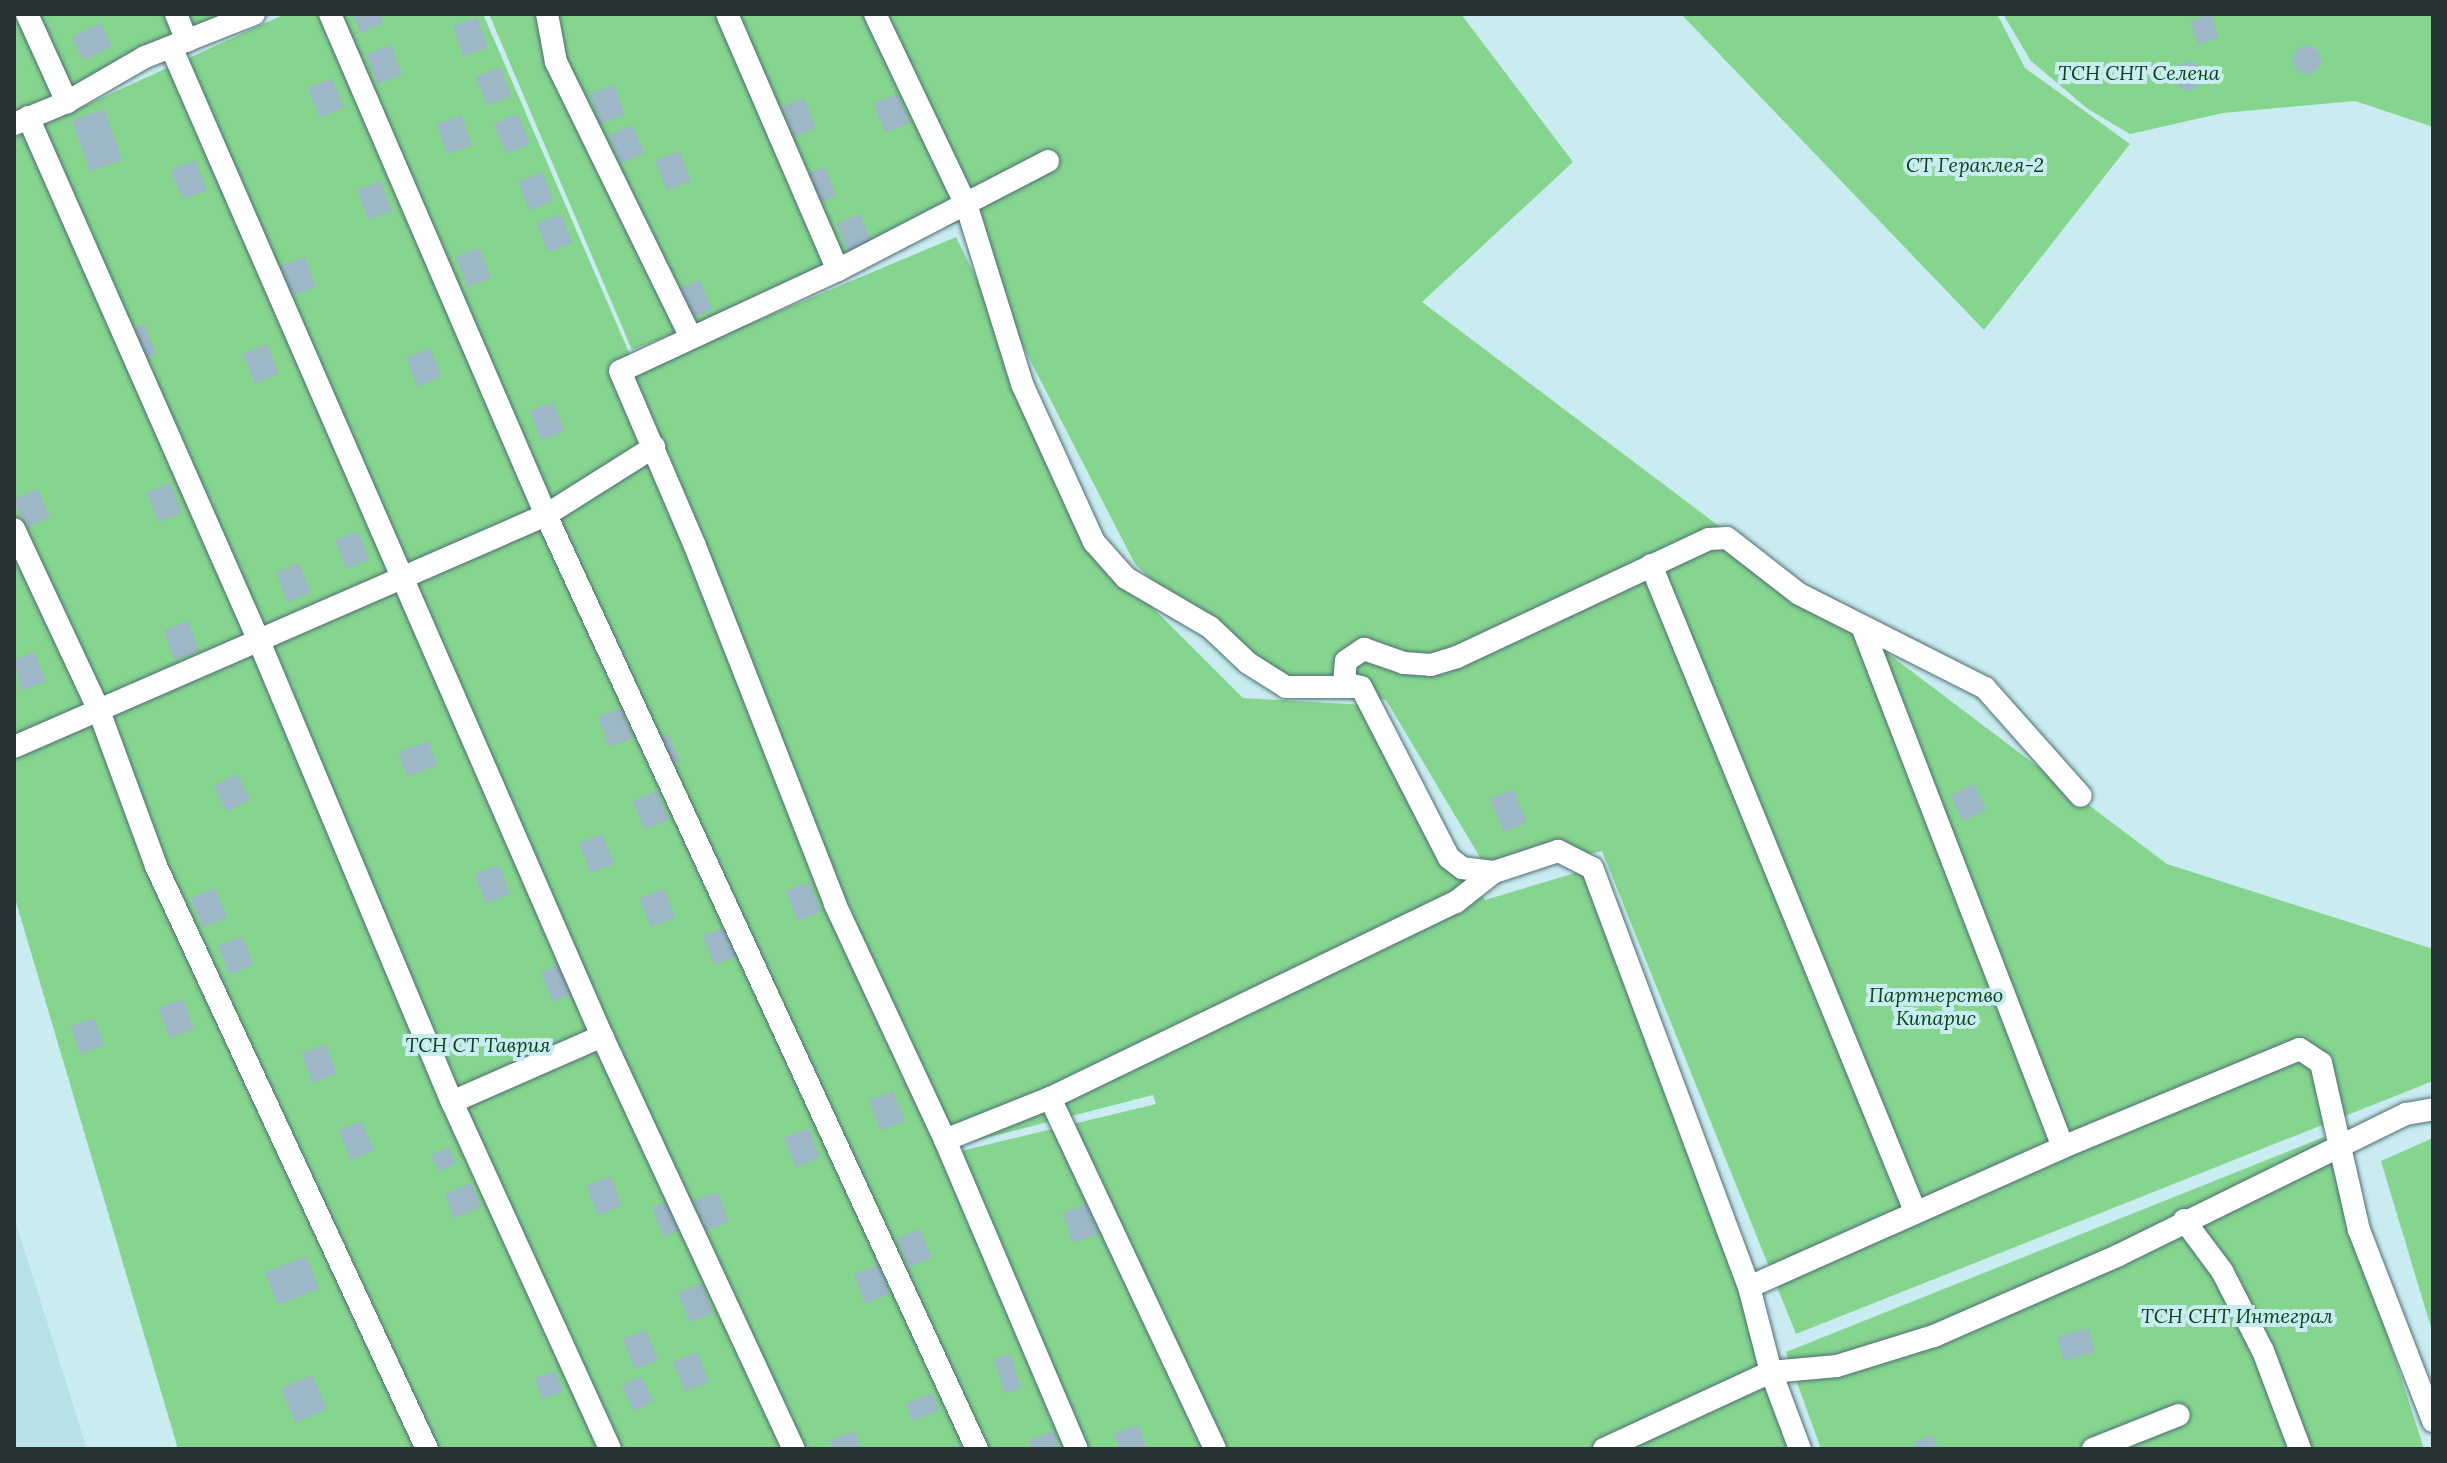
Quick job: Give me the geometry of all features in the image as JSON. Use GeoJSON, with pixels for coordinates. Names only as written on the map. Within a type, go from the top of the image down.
{"type":"FeatureCollection","features":[{"type":"Feature","properties":{"kind":"street"},"geometry":{"type":"LineString","coordinates":[[27,14],[67,102]]}},
{"type":"Feature","properties":{"kind":"street"},"geometry":{"type":"LineString","coordinates":[[176,14],[180,45],[402,577],[602,1036],[794,1449]]}},
{"type":"Feature","properties":{"kind":"street"},"geometry":{"type":"LineString","coordinates":[[254,14],[145,57],[67,102],[21,120],[259,641],[452,1102],[610,1449]]}},
{"type":"Feature","properties":{"kind":"street"},"geometry":{"type":"LineString","coordinates":[[330,14],[546,515],[977,1449]]}},
{"type":"Feature","properties":{"kind":"street"},"geometry":{"type":"LineString","coordinates":[[547,14],[556,62],[691,338]]}},
{"type":"Feature","properties":{"kind":"street"},"geometry":{"type":"LineString","coordinates":[[727,14],[838,270]]}},
{"type":"Feature","properties":{"kind":"street"},"geometry":{"type":"LineString","coordinates":[[875,14],[967,207],[1022,384],[1094,542],[1126,578],[1210,627],[1248,663],[1286,687],[1361,687]]}},
{"type":"Feature","properties":{"kind":"street"},"geometry":{"type":"LineString","coordinates":[[1048,161],[967,207],[620,371],[654,447],[835,904],[945,1140],[1077,1449]]}},
{"type":"Feature","properties":{"kind":"street"},"geometry":{"type":"LineString","coordinates":[[14,747],[546,515],[654,447]]}},
{"type":"Feature","properties":{"kind":"street"},"geometry":{"type":"LineString","coordinates":[[14,529],[98,708],[156,866],[427,1449]]}},
{"type":"Feature","properties":{"kind":"street"},"geometry":{"type":"LineString","coordinates":[[1494,872],[1462,868],[1449,858],[1361,687],[1344,683],[1342,675],[1346,661],[1357,651],[1372,650],[1418,664],[1457,657],[1709,539],[1727,538],[1799,594],[1985,688],[2081,796]]}},
{"type":"Feature","properties":{"kind":"street"},"geometry":{"type":"LineString","coordinates":[[1651,565],[1915,1211]]}},
{"type":"Feature","properties":{"kind":"street"},"geometry":{"type":"LineString","coordinates":[[1863,629],[2063,1147]]}},
{"type":"Feature","properties":{"kind":"street"},"geometry":{"type":"LineString","coordinates":[[945,1140],[1050,1098],[1456,902],[1494,872],[1558,851],[1592,868],[1749,1287],[1771,1372],[1800,1449]]}},
{"type":"Feature","properties":{"kind":"street"},"geometry":{"type":"LineString","coordinates":[[452,1102],[602,1036]]}},
{"type":"Feature","properties":{"kind":"street"},"geometry":{"type":"LineString","coordinates":[[1749,1287],[2063,1147],[2300,1049],[2321,1063],[2359,1230],[2433,1421]]}},
{"type":"Feature","properties":{"kind":"street"},"geometry":{"type":"LineString","coordinates":[[1050,1098],[1215,1449]]}},
{"type":"Feature","properties":{"kind":"street"},"geometry":{"type":"LineString","coordinates":[[1604,1449],[1771,1372],[1837,1366],[1934,1336],[2342,1147],[2406,1114],[2433,1109]]}},
{"type":"Feature","properties":{"kind":"street"},"geometry":{"type":"LineString","coordinates":[[2184,1220],[2222,1271],[2263,1351],[2300,1449]]}},
{"type":"Feature","properties":{"kind":"street"},"geometry":{"type":"LineString","coordinates":[[2093,1449],[2179,1415]]}},
{"type":"Feature","properties":{"kind":"shaded area"},"geometry":{"type":"Polygon","coordinates":[[[14,1217],[87,1449],[14,1449],[14,1217]]]}},
{"type":"Feature","properties":{"kind":"green space"},"geometry":{"type":"Polygon","coordinates":[[[14,14],[226,14],[14,115],[14,14]]]}},
{"type":"Feature","properties":{"kind":"green space","name":"ТСН СТ Таврия"},"geometry":{"type":"Polygon","coordinates":[[[285,14],[483,14],[637,371],[956,237],[1123,578],[1243,698],[1365,705],[1485,900],[1592,868],[1810,1449],[178,1449],[14,895],[14,138],[285,14]],[[1153,1095],[955,1146],[957,1152],[1156,1104],[1153,1095]]]}},
{"type":"Feature","properties":{"kind":"green space","name":"Партнерство Кипарис"},"geometry":{"type":"Polygon","coordinates":[[[489,14],[1461,14],[1573,162],[1422,302],[2167,864],[2433,949],[2433,1081],[1796,1334],[1602,851],[1493,879],[1386,700],[1256,682],[1135,564],[959,222],[632,350],[489,14]]]}},
{"type":"Feature","properties":{"kind":"green space","name":"СТ Гераклея-2"},"geometry":{"type":"Polygon","coordinates":[[[1681,14],[1997,14],[2025,68],[2130,144],[1984,330],[1681,14]]]}},
{"type":"Feature","properties":{"kind":"green space","name":"ТСН СНТ Селена"},"geometry":{"type":"Polygon","coordinates":[[[2003,14],[2433,14],[2433,127],[2355,101],[2223,113],[2130,134],[2088,109],[2031,61],[2003,14]]]}},
{"type":"Feature","properties":{"kind":"green space","name":"ТСН СНТ Интеграл"},"geometry":{"type":"Polygon","coordinates":[[[2324,1137],[2424,1449],[1821,1449],[1786,1352],[2324,1137]]]}},
{"type":"Feature","properties":{"kind":"green space"},"geometry":{"type":"Polygon","coordinates":[[[2433,1138],[2433,1334],[2381,1161],[2433,1138]]]}},
{"type":"Feature","properties":{"kind":"building"},"geometry":{"type":"Polygon","coordinates":[[[353,14],[380,14],[384,23],[360,33],[353,14]]]}},
{"type":"Feature","properties":{"kind":"building"},"geometry":{"type":"Polygon","coordinates":[[[2211,14],[2219,38],[2198,45],[2190,21],[2211,14]]]}},
{"type":"Feature","properties":{"kind":"building"},"geometry":{"type":"Polygon","coordinates":[[[477,17],[488,47],[464,56],[453,26],[477,17]]]}},
{"type":"Feature","properties":{"kind":"building"},"geometry":{"type":"Polygon","coordinates":[[[101,23],[112,47],[83,60],[72,37],[101,23]]]}},
{"type":"Feature","properties":{"kind":"building"},"geometry":{"type":"Polygon","coordinates":[[[391,45],[402,75],[378,84],[367,54],[391,45]]]}},
{"type":"Feature","properties":{"kind":"building"},"geometry":{"type":"Polygon","coordinates":[[[2307,46],[2317,50],[2321,60],[2317,70],[2307,74],[2297,70],[2293,60],[2297,50],[2307,46]]]}},
{"type":"Feature","properties":{"kind":"building"},"geometry":{"type":"Polygon","coordinates":[[[2188,62],[2198,66],[2202,76],[2198,86],[2188,90],[2178,86],[2174,76],[2178,66],[2188,62]]]}},
{"type":"Feature","properties":{"kind":"building"},"geometry":{"type":"Polygon","coordinates":[[[500,67],[512,96],[488,105],[476,77],[500,67]]]}},
{"type":"Feature","properties":{"kind":"building"},"geometry":{"type":"Polygon","coordinates":[[[332,78],[344,108],[320,117],[308,88],[332,78]]]}},
{"type":"Feature","properties":{"kind":"building"},"geometry":{"type":"Polygon","coordinates":[[[614,85],[625,115],[601,124],[590,94],[614,85]]]}},
{"type":"Feature","properties":{"kind":"building"},"geometry":{"type":"Polygon","coordinates":[[[898,94],[910,123],[886,132],[874,104],[898,94]]]}},
{"type":"Feature","properties":{"kind":"building"},"geometry":{"type":"Polygon","coordinates":[[[804,98],[816,128],[793,137],[781,107],[804,98]]]}},
{"type":"Feature","properties":{"kind":"building"},"geometry":{"type":"Polygon","coordinates":[[[104,109],[122,160],[91,171],[72,121],[104,109]]]}},
{"type":"Feature","properties":{"kind":"building"},"geometry":{"type":"Polygon","coordinates":[[[518,114],[530,144],[506,153],[494,124],[518,114]]]}},
{"type":"Feature","properties":{"kind":"building"},"geometry":{"type":"Polygon","coordinates":[[[461,115],[472,145],[448,154],[437,124],[461,115]]]}},
{"type":"Feature","properties":{"kind":"building"},"geometry":{"type":"Polygon","coordinates":[[[633,125],[644,154],[620,163],[609,134],[633,125]]]}},
{"type":"Feature","properties":{"kind":"building"},"geometry":{"type":"Polygon","coordinates":[[[680,151],[691,181],[667,190],[656,160],[680,151]]]}},
{"type":"Feature","properties":{"kind":"building"},"geometry":{"type":"Polygon","coordinates":[[[195,160],[207,190],[183,199],[171,170],[195,160]]]}},
{"type":"Feature","properties":{"kind":"building"},"geometry":{"type":"Polygon","coordinates":[[[825,167],[836,196],[812,205],[801,176],[825,167]]]}},
{"type":"Feature","properties":{"kind":"building"},"geometry":{"type":"Polygon","coordinates":[[[542,172],[554,201],[530,210],[518,182],[542,172]]]}},
{"type":"Feature","properties":{"kind":"building"},"geometry":{"type":"Polygon","coordinates":[[[380,181],[392,211],[369,220],[357,190],[380,181]]]}},
{"type":"Feature","properties":{"kind":"building"},"geometry":{"type":"Polygon","coordinates":[[[561,214],[572,243],[548,252],[537,223],[561,214]]]}},
{"type":"Feature","properties":{"kind":"building"},"geometry":{"type":"Polygon","coordinates":[[[860,214],[872,244],[849,253],[837,223],[860,214]]]}},
{"type":"Feature","properties":{"kind":"building"},"geometry":{"type":"Polygon","coordinates":[[[479,248],[491,278],[468,287],[456,257],[479,248]]]}},
{"type":"Feature","properties":{"kind":"building"},"geometry":{"type":"Polygon","coordinates":[[[305,257],[316,287],[292,296],[281,266],[305,257]]]}},
{"type":"Feature","properties":{"kind":"building"},"geometry":{"type":"Polygon","coordinates":[[[700,280],[712,310],[689,319],[677,289],[700,280]]]}},
{"type":"Feature","properties":{"kind":"building"},"geometry":{"type":"Polygon","coordinates":[[[144,324],[156,354],[133,363],[121,333],[144,324]]]}},
{"type":"Feature","properties":{"kind":"building"},"geometry":{"type":"Polygon","coordinates":[[[267,344],[279,374],[255,383],[243,354],[267,344]]]}},
{"type":"Feature","properties":{"kind":"building"},"geometry":{"type":"Polygon","coordinates":[[[430,348],[442,377],[418,386],[406,358],[430,348]]]}},
{"type":"Feature","properties":{"kind":"building"},"geometry":{"type":"Polygon","coordinates":[[[553,402],[565,431],[541,440],[530,411],[553,402]]]}},
{"type":"Feature","properties":{"kind":"building"},"geometry":{"type":"Polygon","coordinates":[[[170,483],[182,513],[159,522],[147,492],[170,483]]]}},
{"type":"Feature","properties":{"kind":"building"},"geometry":{"type":"Polygon","coordinates":[[[38,489],[50,518],[26,527],[14,499],[38,489]]]}},
{"type":"Feature","properties":{"kind":"building"},"geometry":{"type":"Polygon","coordinates":[[[358,531],[370,560],[346,569],[335,540],[358,531]]]}},
{"type":"Feature","properties":{"kind":"building"},"geometry":{"type":"Polygon","coordinates":[[[299,563],[311,593],[288,602],[276,572],[299,563]]]}},
{"type":"Feature","properties":{"kind":"building"},"geometry":{"type":"Polygon","coordinates":[[[188,621],[199,651],[175,660],[164,630],[188,621]]]}},
{"type":"Feature","properties":{"kind":"building"},"geometry":{"type":"Polygon","coordinates":[[[34,652],[46,681],[22,691],[14,660],[34,652]]]}},
{"type":"Feature","properties":{"kind":"building"},"geometry":{"type":"Polygon","coordinates":[[[621,708],[633,738],[610,747],[598,717],[621,708]]]}},
{"type":"Feature","properties":{"kind":"building"},"geometry":{"type":"Polygon","coordinates":[[[668,734],[680,761],[665,768],[652,741],[668,734]]]}},
{"type":"Feature","properties":{"kind":"building"},"geometry":{"type":"Polygon","coordinates":[[[428,741],[437,765],[407,777],[398,752],[428,741]]]}},
{"type":"Feature","properties":{"kind":"building"},"geometry":{"type":"Polygon","coordinates":[[[237,774],[250,800],[227,812],[214,786],[237,774]]]}},
{"type":"Feature","properties":{"kind":"building"},"geometry":{"type":"Polygon","coordinates":[[[1974,784],[1986,810],[1963,821],[1950,795],[1974,784]]]}},
{"type":"Feature","properties":{"kind":"building"},"geometry":{"type":"Polygon","coordinates":[[[1513,789],[1527,822],[1504,832],[1490,799],[1513,789]]]}},
{"type":"Feature","properties":{"kind":"building"},"geometry":{"type":"Polygon","coordinates":[[[657,791],[669,820],[645,829],[633,801],[657,791]]]}},
{"type":"Feature","properties":{"kind":"building"},"geometry":{"type":"Polygon","coordinates":[[[602,834],[614,864],[591,873],[579,843],[602,834]]]}},
{"type":"Feature","properties":{"kind":"building"},"geometry":{"type":"Polygon","coordinates":[[[499,865],[510,894],[486,903],[475,874],[499,865]]]}},
{"type":"Feature","properties":{"kind":"building"},"geometry":{"type":"Polygon","coordinates":[[[809,882],[821,912],[798,921],[786,891],[809,882]]]}},
{"type":"Feature","properties":{"kind":"building"},"geometry":{"type":"Polygon","coordinates":[[[215,888],[227,918],[203,927],[191,898],[215,888]]]}},
{"type":"Feature","properties":{"kind":"building"},"geometry":{"type":"Polygon","coordinates":[[[664,889],[675,918],[651,927],[640,898],[664,889]]]}},
{"type":"Feature","properties":{"kind":"building"},"geometry":{"type":"Polygon","coordinates":[[[726,927],[738,956],[714,965],[703,936],[726,927]]]}},
{"type":"Feature","properties":{"kind":"building"},"geometry":{"type":"Polygon","coordinates":[[[242,936],[254,965],[230,974],[218,946],[242,936]]]}},
{"type":"Feature","properties":{"kind":"building"},"geometry":{"type":"Polygon","coordinates":[[[564,963],[576,993],[553,1002],[541,972],[564,963]]]}},
{"type":"Feature","properties":{"kind":"building"},"geometry":{"type":"Polygon","coordinates":[[[183,999],[194,1029],[170,1038],[159,1008],[183,999]]]}},
{"type":"Feature","properties":{"kind":"building"},"geometry":{"type":"Polygon","coordinates":[[[94,1018],[104,1045],[80,1054],[71,1027],[94,1018]]]}},
{"type":"Feature","properties":{"kind":"building"},"geometry":{"type":"Polygon","coordinates":[[[326,1044],[337,1074],[313,1083],[302,1053],[326,1044]]]}},
{"type":"Feature","properties":{"kind":"building"},"geometry":{"type":"Polygon","coordinates":[[[893,1091],[905,1121],[881,1130],[869,1101],[893,1091]]]}},
{"type":"Feature","properties":{"kind":"building"},"geometry":{"type":"Polygon","coordinates":[[[362,1121],[374,1151],[351,1160],[339,1130],[362,1121]]]}},
{"type":"Feature","properties":{"kind":"building"},"geometry":{"type":"Polygon","coordinates":[[[808,1128],[820,1158],[796,1167],[784,1138],[808,1128]]]}},
{"type":"Feature","properties":{"kind":"building"},"geometry":{"type":"Polygon","coordinates":[[[448,1147],[456,1163],[439,1172],[431,1156],[448,1147]]]}},
{"type":"Feature","properties":{"kind":"building"},"geometry":{"type":"Polygon","coordinates":[[[611,1176],[622,1206],[598,1215],[587,1185],[611,1176]]]}},
{"type":"Feature","properties":{"kind":"building"},"geometry":{"type":"Polygon","coordinates":[[[471,1183],[481,1207],[454,1218],[444,1194],[471,1183]]]}},
{"type":"Feature","properties":{"kind":"building"},"geometry":{"type":"Polygon","coordinates":[[[718,1192],[729,1222],[705,1231],[694,1201],[718,1192]]]}},
{"type":"Feature","properties":{"kind":"building"},"geometry":{"type":"Polygon","coordinates":[[[676,1198],[688,1227],[664,1236],[652,1208],[676,1198]]]}},
{"type":"Feature","properties":{"kind":"building"},"geometry":{"type":"Polygon","coordinates":[[[1087,1204],[1098,1234],[1074,1243],[1063,1213],[1087,1204]]]}},
{"type":"Feature","properties":{"kind":"building"},"geometry":{"type":"Polygon","coordinates":[[[920,1229],[932,1258],[908,1267],[897,1238],[920,1229]]]}},
{"type":"Feature","properties":{"kind":"building"},"geometry":{"type":"Polygon","coordinates":[[[306,1256],[319,1288],[278,1305],[265,1272],[306,1256]]]}},
{"type":"Feature","properties":{"kind":"building"},"geometry":{"type":"Polygon","coordinates":[[[878,1265],[889,1294],[865,1303],[854,1274],[878,1265]]]}},
{"type":"Feature","properties":{"kind":"building"},"geometry":{"type":"Polygon","coordinates":[[[701,1283],[713,1313],[690,1322],[678,1292],[701,1283]]]}},
{"type":"Feature","properties":{"kind":"building"},"geometry":{"type":"Polygon","coordinates":[[[2088,1328],[2095,1352],[2064,1361],[2057,1337],[2088,1328]]]}},
{"type":"Feature","properties":{"kind":"building"},"geometry":{"type":"Polygon","coordinates":[[[646,1330],[658,1360],[635,1369],[623,1339],[646,1330]]]}},
{"type":"Feature","properties":{"kind":"building"},"geometry":{"type":"Polygon","coordinates":[[[697,1352],[709,1382],[685,1391],[673,1362],[697,1352]]]}},
{"type":"Feature","properties":{"kind":"building"},"geometry":{"type":"Polygon","coordinates":[[[1010,1354],[1021,1388],[1005,1393],[994,1359],[1010,1354]]]}},
{"type":"Feature","properties":{"kind":"building"},"geometry":{"type":"Polygon","coordinates":[[[556,1371],[563,1392],[542,1399],[535,1378],[556,1371]]]}},
{"type":"Feature","properties":{"kind":"building"},"geometry":{"type":"Polygon","coordinates":[[[312,1375],[327,1409],[296,1423],[281,1389],[312,1375]]]}},
{"type":"Feature","properties":{"kind":"building"},"geometry":{"type":"Polygon","coordinates":[[[641,1376],[654,1401],[634,1411],[621,1386],[641,1376]]]}},
{"type":"Feature","properties":{"kind":"building"},"geometry":{"type":"Polygon","coordinates":[[[932,1393],[939,1411],[913,1421],[906,1403],[932,1393]]]}},
{"type":"Feature","properties":{"kind":"building"},"geometry":{"type":"Polygon","coordinates":[[[1138,1425],[1147,1449],[1120,1449],[1114,1434],[1138,1425]]]}},
{"type":"Feature","properties":{"kind":"building"},"geometry":{"type":"Polygon","coordinates":[[[855,1431],[861,1449],[833,1449],[830,1440],[855,1431]]]}},
{"type":"Feature","properties":{"kind":"building"},"geometry":{"type":"Polygon","coordinates":[[[1053,1431],[1059,1449],[1032,1449],[1029,1440],[1053,1431]]]}},
{"type":"Feature","properties":{"kind":"building"},"geometry":{"type":"Polygon","coordinates":[[[1932,1435],[1938,1449],[1916,1449],[1913,1443],[1932,1435]]]}}]}
